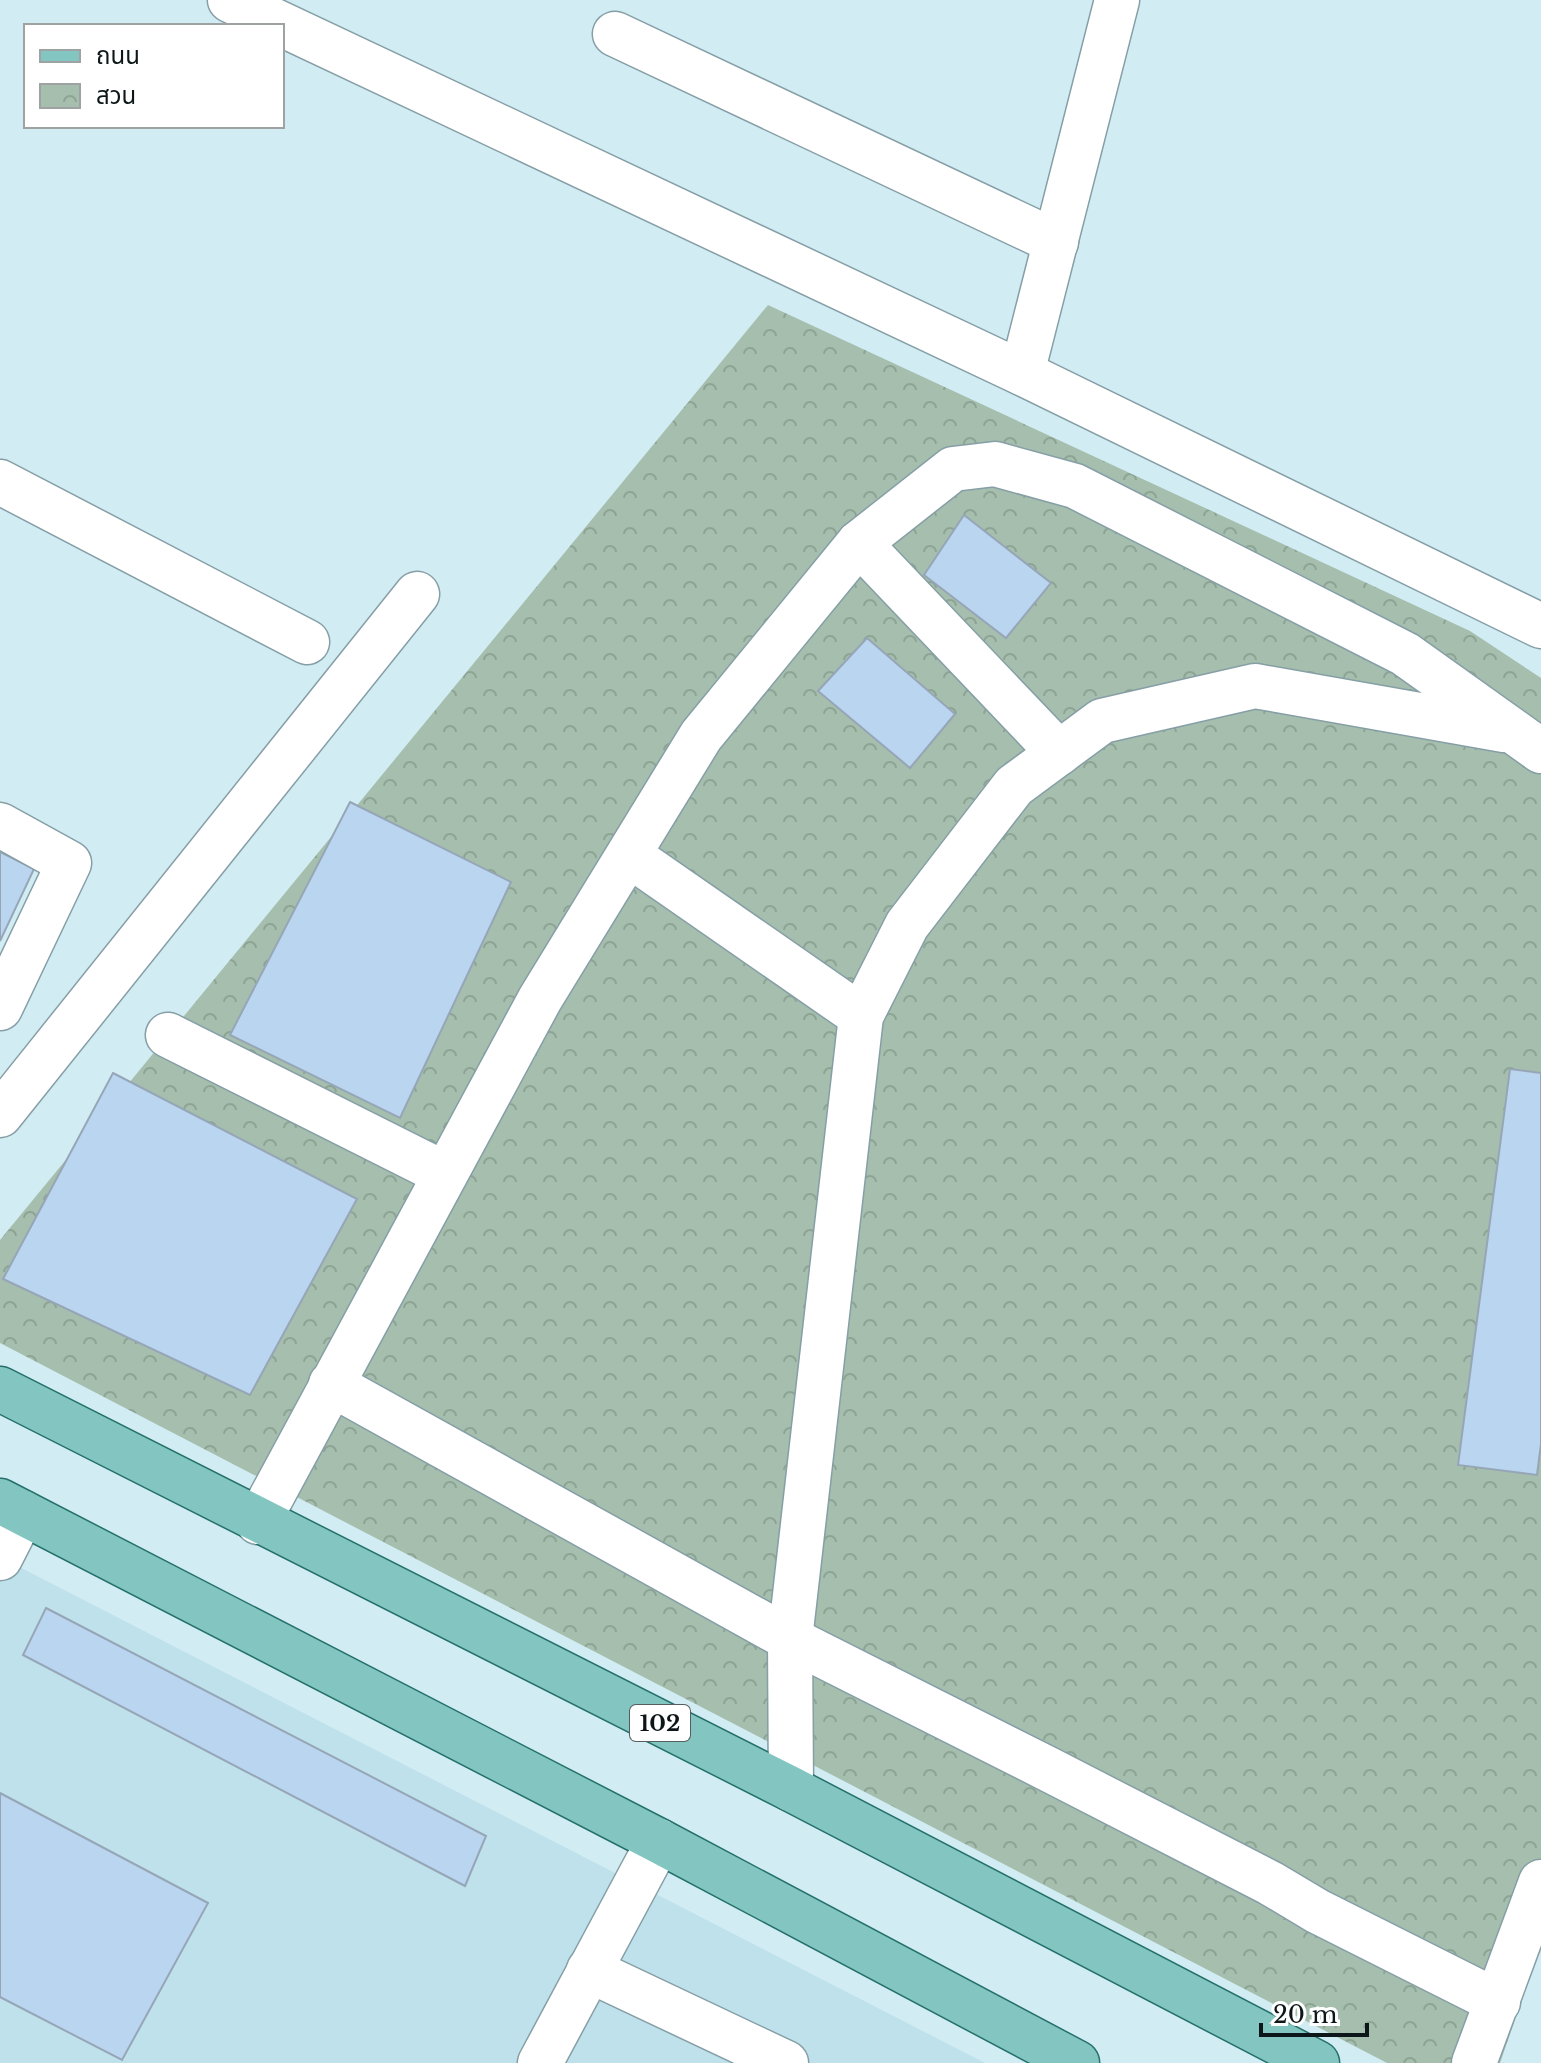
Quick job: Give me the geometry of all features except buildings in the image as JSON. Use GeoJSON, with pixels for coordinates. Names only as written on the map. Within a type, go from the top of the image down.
{"type":"FeatureCollection","features":[{"type":"Feature","properties":{"kind":"main road","name":"102"},"geometry":{"type":"LineString","coordinates":[[0,1389],[791,1789],[1317,2063]]}},
{"type":"Feature","properties":{"kind":"main road"},"geometry":{"type":"LineString","coordinates":[[12,1507],[659,1841],[1077,2063]]}},
{"type":"Feature","properties":{"kind":"street"},"geometry":{"type":"LineString","coordinates":[[230,0],[281,24]]}},
{"type":"Feature","properties":{"kind":"street"},"geometry":{"type":"LineString","coordinates":[[1022,373],[1117,0]]}},
{"type":"Feature","properties":{"kind":"street"},"geometry":{"type":"LineString","coordinates":[[284,25],[1022,373],[1541,626]]}},
{"type":"Feature","properties":{"kind":"street"},"geometry":{"type":"LineString","coordinates":[[615,34],[1056,242]]}},
{"type":"Feature","properties":{"kind":"street"},"geometry":{"type":"LineString","coordinates":[[258,1522],[540,999],[701,736],[859,543],[953,469],[995,464],[1075,486],[1405,654],[1530,742]]}},
{"type":"Feature","properties":{"kind":"street"},"geometry":{"type":"LineString","coordinates":[[0,482],[307,642]]}},
{"type":"Feature","properties":{"kind":"street"},"geometry":{"type":"LineString","coordinates":[[859,543],[1059,753]]}},
{"type":"Feature","properties":{"kind":"street"},"geometry":{"type":"LineString","coordinates":[[3,1106],[417,594]]}},
{"type":"Feature","properties":{"kind":"street"},"geometry":{"type":"LineString","coordinates":[[791,1789],[790,1639],[861,1016],[907,925],[1014,786],[1102,721],[1255,686],[1530,742]]}},
{"type":"Feature","properties":{"kind":"street"},"geometry":{"type":"LineString","coordinates":[[0,825],[69,863],[0,1008]]}},
{"type":"Feature","properties":{"kind":"street"},"geometry":{"type":"LineString","coordinates":[[629,855],[861,1016]]}},
{"type":"Feature","properties":{"kind":"street"},"geometry":{"type":"LineString","coordinates":[[168,1035],[445,1174]]}},
{"type":"Feature","properties":{"kind":"street"},"geometry":{"type":"LineString","coordinates":[[331,1384],[790,1639],[1498,2002]]}},
{"type":"Feature","properties":{"kind":"street"},"geometry":{"type":"LineString","coordinates":[[0,1558],[12,1507]]}},
{"type":"Feature","properties":{"kind":"street"},"geometry":{"type":"LineString","coordinates":[[540,2063],[659,1841]]}},
{"type":"Feature","properties":{"kind":"street"},"geometry":{"type":"LineString","coordinates":[[1474,2063],[1541,1882]]}},
{"type":"Feature","properties":{"kind":"street"},"geometry":{"type":"LineString","coordinates":[[589,1970],[786,2063]]}},
{"type":"Feature","properties":{"kind":"shaded area"},"geometry":{"type":"Polygon","coordinates":[[[0,1557],[985,2063],[0,2063],[0,1557]]]}},
{"type":"Feature","properties":{"kind":"green space"},"geometry":{"type":"Polygon","coordinates":[[[768,305],[1470,631],[1541,678],[1541,1945],[1500,2063],[1387,2063],[0,1343],[0,1240],[768,305]]]}}]}
